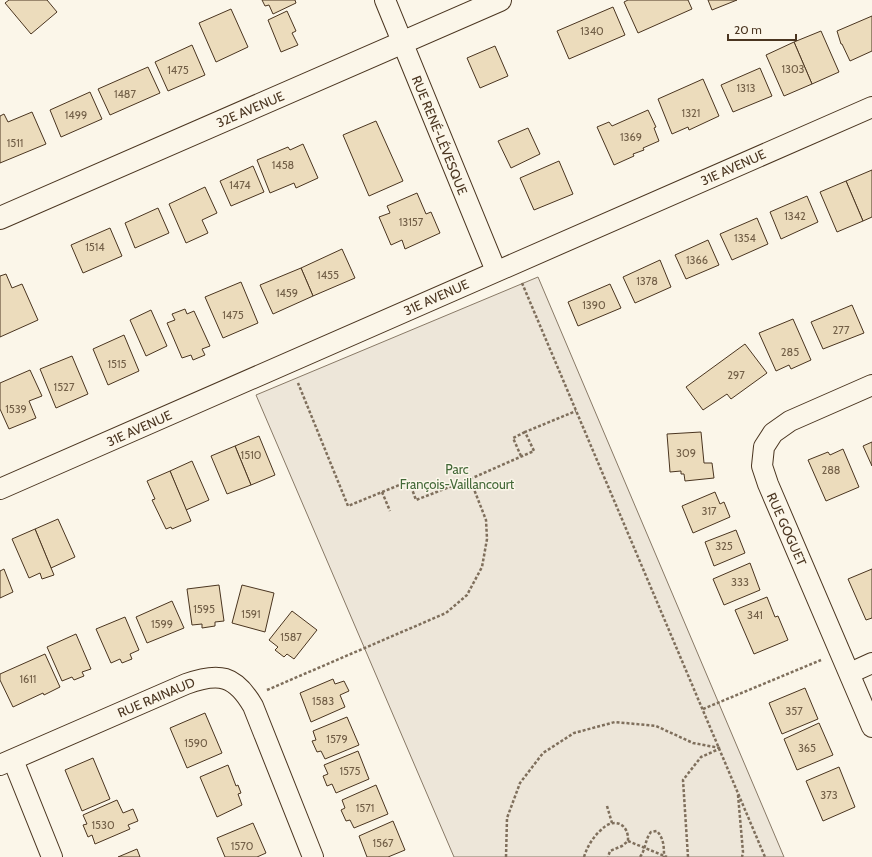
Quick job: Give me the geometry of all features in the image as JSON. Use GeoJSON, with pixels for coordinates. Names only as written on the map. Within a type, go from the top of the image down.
{"type":"FeatureCollection","features":[{"type":"Feature","properties":{"kind":"street","name":"RUE RENÉ-LÉVESQUE"},"geometry":{"type":"LineString","coordinates":[[385,0],[403,43],[505,267]]}},
{"type":"Feature","properties":{"kind":"street","name":"32E AVENUE"},"geometry":{"type":"LineString","coordinates":[[0,218],[500,0]]}},
{"type":"Feature","properties":{"kind":"street","name":"31E AVENUE"},"geometry":{"type":"LineString","coordinates":[[0,489],[872,107]]}},
{"type":"Feature","properties":{"kind":"street","name":"RUE GOGUET"},"geometry":{"type":"LineString","coordinates":[[872,385],[790,421],[773,433],[764,447],[762,466],[768,484],[872,726]]}},
{"type":"Feature","properties":{"kind":"street"},"geometry":{"type":"LineString","coordinates":[[850,673],[872,663]]}},
{"type":"Feature","properties":{"kind":"street","name":"RUE RAINAUD"},"geometry":{"type":"LineString","coordinates":[[52,857],[6,762],[202,678],[217,677],[233,681],[245,692],[258,718],[313,857]]}},
{"type":"Feature","properties":{"kind":"path"},"geometry":{"type":"LineString","coordinates":[[505,267],[576,411],[765,857]]}},
{"type":"Feature","properties":{"kind":"path"},"geometry":{"type":"LineString","coordinates":[[289,362],[348,506],[409,481],[416,500],[470,479],[534,451],[525,432]]}},
{"type":"Feature","properties":{"kind":"path"},"geometry":{"type":"LineString","coordinates":[[521,456],[513,438],[576,411]]}},
{"type":"Feature","properties":{"kind":"path"},"geometry":{"type":"LineString","coordinates":[[248,698],[446,613],[468,595],[482,567],[487,539],[486,520],[470,479]]}},
{"type":"Feature","properties":{"kind":"path"},"geometry":{"type":"LineString","coordinates":[[382,492],[390,510]]}},
{"type":"Feature","properties":{"kind":"path"},"geometry":{"type":"LineString","coordinates":[[703,709],[841,652]]}},
{"type":"Feature","properties":{"kind":"path"},"geometry":{"type":"LineString","coordinates":[[506,857],[507,818],[520,783],[543,753],[574,733],[614,722],[656,726],[693,743],[720,748]]}},
{"type":"Feature","properties":{"kind":"path"},"geometry":{"type":"LineString","coordinates":[[688,857],[683,780],[701,757],[720,748]]}},
{"type":"Feature","properties":{"kind":"path"},"geometry":{"type":"LineString","coordinates":[[737,791],[743,852],[742,857]]}},
{"type":"Feature","properties":{"kind":"path"},"geometry":{"type":"LineString","coordinates":[[607,806],[612,823]]}},
{"type":"Feature","properties":{"kind":"path"},"geometry":{"type":"LineString","coordinates":[[584,857],[586,850],[594,838],[602,829],[612,823],[620,824],[625,827],[628,835],[628,841]]}},
{"type":"Feature","properties":{"kind":"path"},"geometry":{"type":"LineString","coordinates":[[640,857],[645,848],[648,835],[651,832],[657,831],[662,836],[665,857]]}},
{"type":"Feature","properties":{"kind":"path"},"geometry":{"type":"LineString","coordinates":[[628,841],[665,857]]}},
{"type":"Feature","properties":{"kind":"path"},"geometry":{"type":"LineString","coordinates":[[608,857],[610,851],[622,846],[628,841]]}},
{"type":"Feature","properties":{"kind":"green space","name":"Parc François-Vaillancourt"},"geometry":{"type":"Polygon","coordinates":[[[538,277],[784,857],[454,857],[256,395],[538,277]]]}},
{"type":"Feature","properties":{"kind":"building"},"geometry":{"type":"Polygon","coordinates":[[[9,0],[47,0],[57,12],[31,34],[5,3],[9,0]]]}},
{"type":"Feature","properties":{"kind":"building"},"geometry":{"type":"Polygon","coordinates":[[[262,0],[295,0],[296,3],[273,14],[269,5],[265,6],[262,0]]]}},
{"type":"Feature","properties":{"kind":"building"},"geometry":{"type":"Polygon","coordinates":[[[628,0],[688,0],[692,9],[638,33],[624,2],[628,0]]]}},
{"type":"Feature","properties":{"kind":"building"},"geometry":{"type":"Polygon","coordinates":[[[708,0],[737,0],[712,10],[708,0]]]}},
{"type":"Feature","properties":{"kind":"building"},"geometry":{"type":"Polygon","coordinates":[[[613,7],[625,35],[569,59],[557,31],[613,7]]]}},
{"type":"Feature","properties":{"kind":"building"},"geometry":{"type":"Polygon","coordinates":[[[231,9],[248,47],[216,62],[199,23],[231,9]]]}},
{"type":"Feature","properties":{"kind":"building"},"geometry":{"type":"Polygon","coordinates":[[[287,11],[296,31],[292,33],[298,45],[281,52],[268,20],[287,11]]]}},
{"type":"Feature","properties":{"kind":"building"},"geometry":{"type":"Polygon","coordinates":[[[872,16],[872,51],[850,61],[841,44],[837,31],[872,16]]]}},
{"type":"Feature","properties":{"kind":"building"},"geometry":{"type":"Polygon","coordinates":[[[821,31],[839,72],[812,84],[794,42],[821,31]]]}},
{"type":"Feature","properties":{"kind":"building"},"geometry":{"type":"Polygon","coordinates":[[[794,42],[812,84],[784,96],[766,55],[794,42]]]}},
{"type":"Feature","properties":{"kind":"building"},"geometry":{"type":"Polygon","coordinates":[[[192,45],[205,75],[168,91],[155,62],[192,45]]]}},
{"type":"Feature","properties":{"kind":"building"},"geometry":{"type":"Polygon","coordinates":[[[495,46],[508,76],[480,88],[467,58],[495,46]]]}},
{"type":"Feature","properties":{"kind":"building"},"geometry":{"type":"Polygon","coordinates":[[[148,67],[160,93],[110,115],[98,89],[148,67]]]}},
{"type":"Feature","properties":{"kind":"building"},"geometry":{"type":"Polygon","coordinates":[[[760,68],[772,96],[733,112],[721,85],[760,68]]]}},
{"type":"Feature","properties":{"kind":"building"},"geometry":{"type":"Polygon","coordinates":[[[703,79],[719,116],[689,130],[688,127],[672,134],[658,99],[703,79]]]}},
{"type":"Feature","properties":{"kind":"building"},"geometry":{"type":"Polygon","coordinates":[[[90,92],[102,119],[61,137],[50,110],[90,92]]]}},
{"type":"Feature","properties":{"kind":"building"},"geometry":{"type":"Polygon","coordinates":[[[648,110],[656,127],[654,128],[659,141],[643,148],[644,150],[633,154],[634,156],[614,165],[597,127],[609,122],[612,126],[648,110]]]}},
{"type":"Feature","properties":{"kind":"building"},"geometry":{"type":"Polygon","coordinates":[[[32,112],[46,144],[0,163],[0,116],[4,114],[8,122],[32,112]]]}},
{"type":"Feature","properties":{"kind":"building"},"geometry":{"type":"Polygon","coordinates":[[[376,121],[403,181],[369,196],[343,135],[376,121]]]}},
{"type":"Feature","properties":{"kind":"building"},"geometry":{"type":"Polygon","coordinates":[[[528,128],[540,154],[511,168],[498,141],[528,128]]]}},
{"type":"Feature","properties":{"kind":"building"},"geometry":{"type":"Polygon","coordinates":[[[303,144],[318,178],[296,188],[294,183],[270,193],[257,160],[288,147],[290,150],[303,144]]]}},
{"type":"Feature","properties":{"kind":"building"},"geometry":{"type":"Polygon","coordinates":[[[559,161],[573,194],[534,210],[520,178],[559,161]]]}},
{"type":"Feature","properties":{"kind":"building"},"geometry":{"type":"Polygon","coordinates":[[[253,166],[264,192],[231,206],[220,181],[253,166]]]}},
{"type":"Feature","properties":{"kind":"building"},"geometry":{"type":"Polygon","coordinates":[[[872,170],[872,217],[863,221],[846,181],[872,170]]]}},
{"type":"Feature","properties":{"kind":"building"},"geometry":{"type":"Polygon","coordinates":[[[846,181],[863,221],[837,232],[820,192],[846,181]]]}},
{"type":"Feature","properties":{"kind":"building"},"geometry":{"type":"Polygon","coordinates":[[[205,187],[217,213],[202,220],[208,233],[186,243],[169,204],[205,187]]]}},
{"type":"Feature","properties":{"kind":"building"},"geometry":{"type":"Polygon","coordinates":[[[417,193],[426,214],[431,212],[440,233],[405,249],[402,240],[391,245],[379,217],[390,213],[387,206],[417,193]]]}},
{"type":"Feature","properties":{"kind":"building"},"geometry":{"type":"Polygon","coordinates":[[[807,196],[818,222],[781,239],[770,212],[807,196]]]}},
{"type":"Feature","properties":{"kind":"building"},"geometry":{"type":"Polygon","coordinates":[[[158,208],[169,233],[135,248],[125,223],[158,208]]]}},
{"type":"Feature","properties":{"kind":"building"},"geometry":{"type":"Polygon","coordinates":[[[757,218],[768,244],[732,260],[720,234],[757,218]]]}},
{"type":"Feature","properties":{"kind":"building"},"geometry":{"type":"Polygon","coordinates":[[[110,228],[122,256],[83,273],[71,245],[110,228]]]}},
{"type":"Feature","properties":{"kind":"building"},"geometry":{"type":"Polygon","coordinates":[[[708,240],[719,265],[686,279],[675,255],[708,240]]]}},
{"type":"Feature","properties":{"kind":"building"},"geometry":{"type":"Polygon","coordinates":[[[342,249],[355,278],[313,296],[301,268],[342,249]]]}},
{"type":"Feature","properties":{"kind":"building"},"geometry":{"type":"Polygon","coordinates":[[[660,260],[671,287],[635,303],[623,277],[660,260]]]}},
{"type":"Feature","properties":{"kind":"building"},"geometry":{"type":"Polygon","coordinates":[[[301,268],[313,296],[273,314],[260,285],[301,268]]]}},
{"type":"Feature","properties":{"kind":"building"},"geometry":{"type":"Polygon","coordinates":[[[6,274],[12,288],[22,284],[38,320],[0,337],[0,276],[6,274]]]}},
{"type":"Feature","properties":{"kind":"building"},"geometry":{"type":"Polygon","coordinates":[[[241,282],[258,323],[223,338],[205,297],[241,282]]]}},
{"type":"Feature","properties":{"kind":"building"},"geometry":{"type":"Polygon","coordinates":[[[610,284],[621,308],[578,326],[568,302],[610,284]]]}},
{"type":"Feature","properties":{"kind":"building"},"geometry":{"type":"Polygon","coordinates":[[[852,305],[864,333],[823,349],[811,322],[852,305]]]}},
{"type":"Feature","properties":{"kind":"building"},"geometry":{"type":"Polygon","coordinates":[[[185,309],[187,314],[194,311],[210,346],[202,349],[205,355],[193,360],[191,355],[182,358],[167,323],[175,320],[172,314],[185,309]]]}},
{"type":"Feature","properties":{"kind":"building"},"geometry":{"type":"Polygon","coordinates":[[[151,310],[167,346],[146,356],[130,320],[151,310]]]}},
{"type":"Feature","properties":{"kind":"building"},"geometry":{"type":"Polygon","coordinates":[[[793,319],[811,360],[791,369],[789,365],[776,371],[759,333],[793,319]]]}},
{"type":"Feature","properties":{"kind":"building"},"geometry":{"type":"Polygon","coordinates":[[[124,335],[139,371],[108,385],[93,349],[124,335]]]}},
{"type":"Feature","properties":{"kind":"building"},"geometry":{"type":"Polygon","coordinates":[[[745,344],[767,373],[731,399],[727,394],[703,410],[686,387],[745,344]]]}},
{"type":"Feature","properties":{"kind":"building"},"geometry":{"type":"Polygon","coordinates":[[[72,356],[88,394],[56,408],[40,369],[72,356]]]}},
{"type":"Feature","properties":{"kind":"building"},"geometry":{"type":"Polygon","coordinates":[[[30,370],[42,396],[29,401],[36,418],[9,429],[0,409],[0,383],[30,370]]]}},
{"type":"Feature","properties":{"kind":"building"},"geometry":{"type":"Polygon","coordinates":[[[701,432],[704,463],[712,463],[714,478],[685,481],[684,474],[681,474],[681,471],[670,472],[667,434],[701,432]]]}},
{"type":"Feature","properties":{"kind":"building"},"geometry":{"type":"Polygon","coordinates":[[[259,436],[275,475],[251,485],[235,446],[259,436]]]}},
{"type":"Feature","properties":{"kind":"building"},"geometry":{"type":"Polygon","coordinates":[[[872,442],[872,466],[863,446],[872,442]]]}},
{"type":"Feature","properties":{"kind":"building"},"geometry":{"type":"Polygon","coordinates":[[[235,446],[251,485],[227,494],[211,456],[235,446]]]}},
{"type":"Feature","properties":{"kind":"building"},"geometry":{"type":"Polygon","coordinates":[[[843,449],[859,487],[826,501],[808,460],[828,452],[830,455],[843,449]]]}},
{"type":"Feature","properties":{"kind":"building"},"geometry":{"type":"Polygon","coordinates":[[[192,461],[209,500],[186,510],[170,471],[192,461]]]}},
{"type":"Feature","properties":{"kind":"building"},"geometry":{"type":"Polygon","coordinates":[[[170,471],[191,521],[172,529],[171,527],[166,529],[152,500],[155,499],[147,481],[170,471]]]}},
{"type":"Feature","properties":{"kind":"building"},"geometry":{"type":"Polygon","coordinates":[[[715,492],[720,504],[724,502],[730,517],[693,533],[682,506],[715,492]]]}},
{"type":"Feature","properties":{"kind":"building"},"geometry":{"type":"Polygon","coordinates":[[[58,519],[75,557],[51,568],[35,529],[58,519]]]}},
{"type":"Feature","properties":{"kind":"building"},"geometry":{"type":"Polygon","coordinates":[[[35,529],[54,575],[42,579],[40,573],[29,578],[12,539],[35,529]]]}},
{"type":"Feature","properties":{"kind":"building"},"geometry":{"type":"Polygon","coordinates":[[[736,530],[745,553],[714,566],[705,542],[736,530]]]}},
{"type":"Feature","properties":{"kind":"building"},"geometry":{"type":"Polygon","coordinates":[[[750,563],[760,590],[724,605],[713,579],[750,563]]]}},
{"type":"Feature","properties":{"kind":"building"},"geometry":{"type":"Polygon","coordinates":[[[4,569],[13,592],[0,598],[0,571],[4,569]]]}},
{"type":"Feature","properties":{"kind":"building"},"geometry":{"type":"Polygon","coordinates":[[[872,569],[872,618],[866,620],[848,579],[872,569]]]}},
{"type":"Feature","properties":{"kind":"building"},"geometry":{"type":"Polygon","coordinates":[[[219,585],[224,621],[215,622],[215,626],[202,628],[202,624],[192,625],[187,589],[219,585]]]}},
{"type":"Feature","properties":{"kind":"building"},"geometry":{"type":"Polygon","coordinates":[[[242,585],[274,593],[265,632],[232,623],[242,585]]]}},
{"type":"Feature","properties":{"kind":"building"},"geometry":{"type":"Polygon","coordinates":[[[767,597],[775,617],[778,616],[788,640],[754,654],[735,610],[767,597]]]}},
{"type":"Feature","properties":{"kind":"building"},"geometry":{"type":"Polygon","coordinates":[[[172,601],[184,628],[147,643],[136,617],[172,601]]]}},
{"type":"Feature","properties":{"kind":"building"},"geometry":{"type":"Polygon","coordinates":[[[292,611],[317,630],[294,659],[287,654],[284,657],[275,650],[278,647],[269,640],[292,611]]]}},
{"type":"Feature","properties":{"kind":"building"},"geometry":{"type":"Polygon","coordinates":[[[125,617],[139,650],[130,654],[132,659],[122,663],[120,659],[111,663],[96,629],[125,617]]]}},
{"type":"Feature","properties":{"kind":"building"},"geometry":{"type":"Polygon","coordinates":[[[76,634],[91,669],[82,672],[84,676],[74,680],[72,677],[62,681],[47,647],[76,634]]]}},
{"type":"Feature","properties":{"kind":"building"},"geometry":{"type":"Polygon","coordinates":[[[45,654],[60,687],[13,707],[0,680],[0,674],[45,654]]]}},
{"type":"Feature","properties":{"kind":"building"},"geometry":{"type":"Polygon","coordinates":[[[333,679],[335,684],[344,681],[349,691],[340,695],[345,707],[311,722],[300,693],[333,679]]]}},
{"type":"Feature","properties":{"kind":"building"},"geometry":{"type":"Polygon","coordinates":[[[805,688],[818,719],[782,734],[769,703],[805,688]]]}},
{"type":"Feature","properties":{"kind":"building"},"geometry":{"type":"Polygon","coordinates":[[[205,713],[222,753],[187,768],[170,728],[205,713]]]}},
{"type":"Feature","properties":{"kind":"building"},"geometry":{"type":"Polygon","coordinates":[[[347,717],[359,745],[325,759],[321,751],[317,752],[312,741],[316,740],[313,731],[347,717]]]}},
{"type":"Feature","properties":{"kind":"building"},"geometry":{"type":"Polygon","coordinates":[[[819,723],[833,755],[797,770],[784,739],[819,723]]]}},
{"type":"Feature","properties":{"kind":"building"},"geometry":{"type":"Polygon","coordinates":[[[358,751],[369,779],[336,793],[332,784],[327,786],[323,776],[328,774],[324,765],[358,751]]]}},
{"type":"Feature","properties":{"kind":"building"},"geometry":{"type":"Polygon","coordinates":[[[93,758],[110,799],[82,811],[65,770],[93,758]]]}},
{"type":"Feature","properties":{"kind":"building"},"geometry":{"type":"Polygon","coordinates":[[[228,765],[236,786],[238,785],[241,793],[238,794],[242,805],[217,817],[200,777],[228,765]]]}},
{"type":"Feature","properties":{"kind":"building"},"geometry":{"type":"Polygon","coordinates":[[[839,767],[855,807],[823,821],[806,781],[839,767]]]}},
{"type":"Feature","properties":{"kind":"building"},"geometry":{"type":"Polygon","coordinates":[[[376,785],[388,814],[354,828],[350,820],[346,821],[341,810],[345,808],[342,800],[376,785]]]}},
{"type":"Feature","properties":{"kind":"building"},"geometry":{"type":"Polygon","coordinates":[[[117,800],[123,813],[133,809],[138,821],[128,825],[130,829],[95,844],[92,835],[88,837],[83,825],[87,824],[83,815],[117,800]]]}},
{"type":"Feature","properties":{"kind":"building"},"geometry":{"type":"Polygon","coordinates":[[[393,821],[405,850],[388,857],[367,857],[359,836],[393,821]]]}},
{"type":"Feature","properties":{"kind":"building"},"geometry":{"type":"Polygon","coordinates":[[[253,823],[266,853],[257,857],[225,857],[217,838],[253,823]]]}},
{"type":"Feature","properties":{"kind":"building"},"geometry":{"type":"Polygon","coordinates":[[[137,849],[140,857],[118,857],[137,849]]]}}]}
